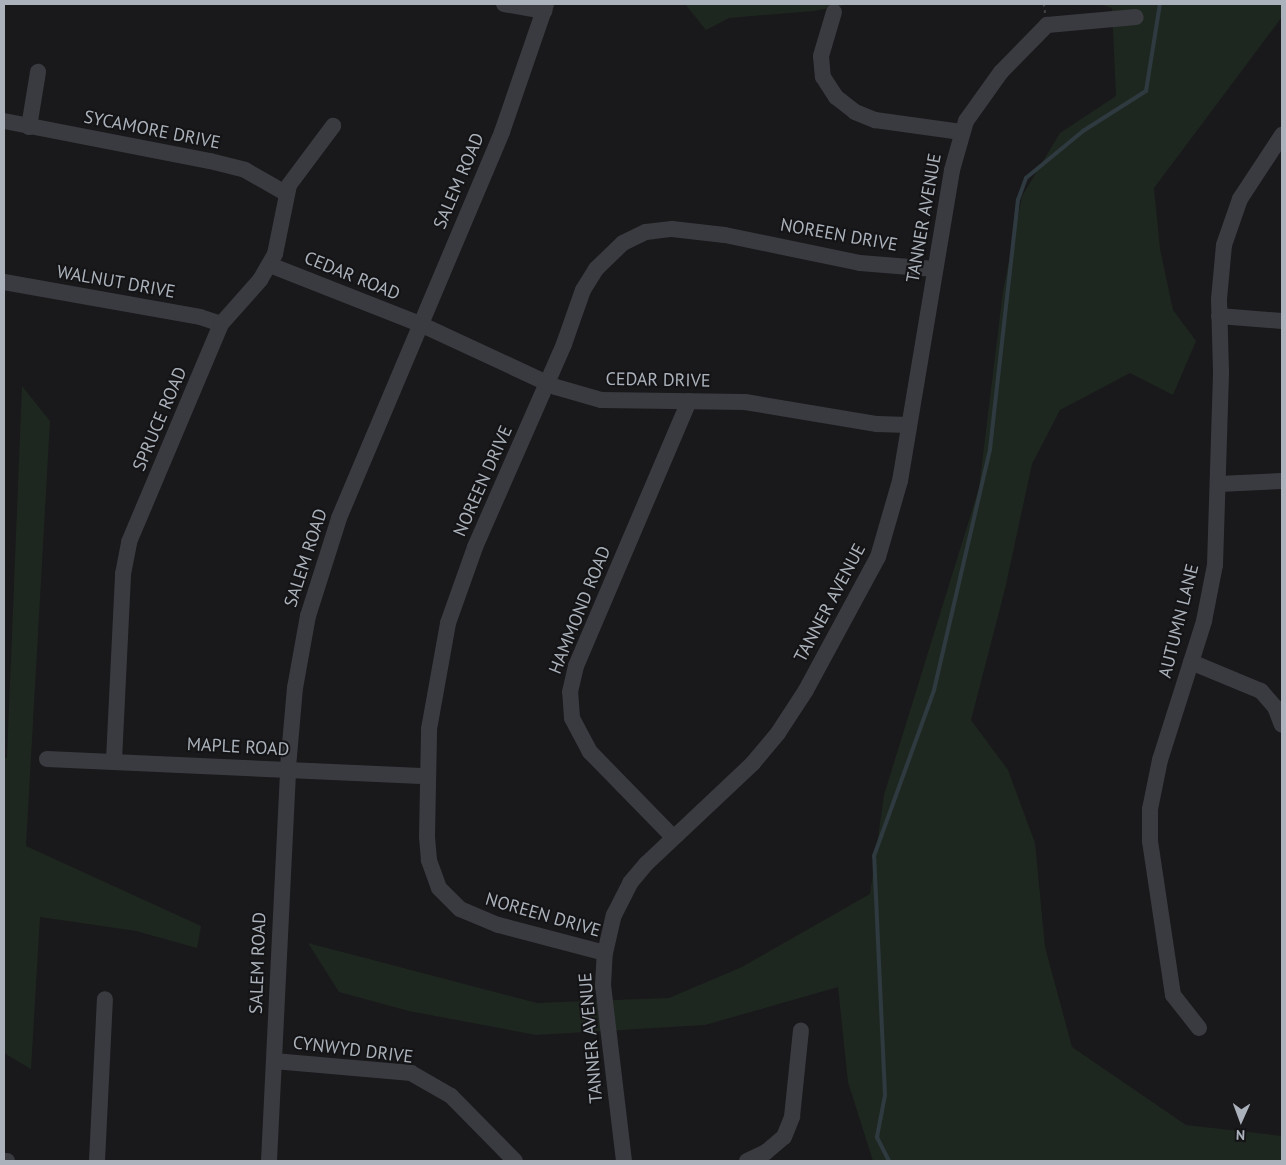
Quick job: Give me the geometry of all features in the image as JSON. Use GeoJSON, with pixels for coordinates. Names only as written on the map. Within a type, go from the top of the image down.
{"type":"FeatureCollection","features":[{"type":"Feature","properties":{"kind":"street"},"geometry":{"type":"LineString","coordinates":[[504,4],[545,7]]}},
{"type":"Feature","properties":{"kind":"street","name":"SALEM ROAD"},"geometry":{"type":"LineString","coordinates":[[269,1161],[288,770],[295,688],[314,592],[339,518],[508,116],[545,7]]}},
{"type":"Feature","properties":{"kind":"street"},"geometry":{"type":"LineString","coordinates":[[834,12],[821,56],[823,76],[836,98],[854,112],[876,120],[961,132]]}},
{"type":"Feature","properties":{"kind":"street","name":"TANNER AVENUE"},"geometry":{"type":"LineString","coordinates":[[624,1161],[604,997],[605,953],[610,928],[624,894],[642,869],[762,753],[806,690],[866,582],[883,545],[900,481],[935,268],[961,132],[972,110],[993,81],[1048,25],[1136,17]]}},
{"type":"Feature","properties":{"kind":"street"},"geometry":{"type":"LineString","coordinates":[[29,126],[38,72]]}},
{"type":"Feature","properties":{"kind":"street","name":"SYCAMORE DRIVE"},"geometry":{"type":"LineString","coordinates":[[4,121],[210,161],[245,170],[287,194]]}},
{"type":"Feature","properties":{"kind":"street","name":"SPRUCE ROAD"},"geometry":{"type":"LineString","coordinates":[[114,760],[123,574],[129,542],[221,324],[270,265],[278,244],[287,194],[297,169],[333,126]]}},
{"type":"Feature","properties":{"kind":"street","name":"AUTUMN LANE"},"geometry":{"type":"LineString","coordinates":[[1199,1028],[1173,995],[1149,825],[1156,776],[1191,662],[1212,584],[1219,484],[1219,316],[1221,263],[1228,230],[1248,185],[1282,135]]}},
{"type":"Feature","properties":{"kind":"street","name":"NOREEN DRIVE"},"geometry":{"type":"LineString","coordinates":[[605,953],[478,918],[445,896],[429,860],[427,776],[435,687],[453,608],[484,527],[547,383],[589,280],[613,251],[646,232],[672,229],[698,232],[860,263],[935,268]]}},
{"type":"Feature","properties":{"kind":"street","name":"CEDAR ROAD"},"geometry":{"type":"LineString","coordinates":[[270,265],[420,324]]}},
{"type":"Feature","properties":{"kind":"street","name":"WALNUT DRIVE"},"geometry":{"type":"LineString","coordinates":[[4,282],[200,317],[221,324]]}},
{"type":"Feature","properties":{"kind":"street"},"geometry":{"type":"LineString","coordinates":[[1219,316],[1282,321]]}},
{"type":"Feature","properties":{"kind":"street","name":"CEDAR DRIVE"},"geometry":{"type":"LineString","coordinates":[[420,324],[547,383],[614,402],[689,401],[759,403],[877,424],[908,425]]}},
{"type":"Feature","properties":{"kind":"street","name":"HAMMOND ROAD"},"geometry":{"type":"LineString","coordinates":[[673,837],[590,752],[572,718],[570,692],[576,666],[689,401]]}},
{"type":"Feature","properties":{"kind":"street"},"geometry":{"type":"LineString","coordinates":[[1219,484],[1282,481]]}},
{"type":"Feature","properties":{"kind":"street"},"geometry":{"type":"LineString","coordinates":[[1191,662],[1261,691],[1275,707],[1282,725]]}},
{"type":"Feature","properties":{"kind":"street","name":"MAPLE ROAD"},"geometry":{"type":"LineString","coordinates":[[48,759],[114,760],[427,776]]}},
{"type":"Feature","properties":{"kind":"street"},"geometry":{"type":"LineString","coordinates":[[97,1161],[105,999]]}},
{"type":"Feature","properties":{"kind":"street"},"geometry":{"type":"LineString","coordinates":[[747,1161],[766,1152],[784,1137],[792,1117],[801,1030]]}},
{"type":"Feature","properties":{"kind":"street","name":"CYNWYD DRIVE"},"geometry":{"type":"LineString","coordinates":[[274,1061],[411,1073],[451,1096],[515,1161]]}},
{"type":"Feature","properties":{"kind":"shaded area"},"geometry":{"type":"Polygon","coordinates":[[[685,4],[851,4],[814,11],[729,18],[706,30],[685,4]]]}},
{"type":"Feature","properties":{"kind":"shaded area"},"geometry":{"type":"Polygon","coordinates":[[[1099,4],[1282,4],[1282,17],[1154,188],[1160,249],[1173,310],[1196,341],[1173,395],[1130,373],[1060,410],[1032,464],[1005,589],[971,720],[1008,770],[1035,843],[1045,947],[1072,1047],[1186,1125],[1282,1136],[1282,1161],[873,1161],[848,1082],[838,987],[705,1025],[536,1035],[409,1011],[339,992],[308,943],[537,1003],[669,998],[742,967],[870,894],[884,795],[979,488],[1003,291],[1022,196],[1060,133],[1116,96],[1112,8],[1099,4]]]}},
{"type":"Feature","properties":{"kind":"shaded area"},"geometry":{"type":"Polygon","coordinates":[[[22,386],[50,421],[26,846],[201,926],[197,948],[136,931],[40,917],[31,1069],[4,1053],[4,758],[7,758],[22,386]]]}},
{"type":"Feature","properties":{"kind":"waterway"},"geometry":{"type":"LineString","coordinates":[[889,1161],[877,1137],[885,1095],[874,856],[934,690],[990,449],[1018,200],[1026,178],[1083,131],[1146,91],[1160,4]]}}]}
